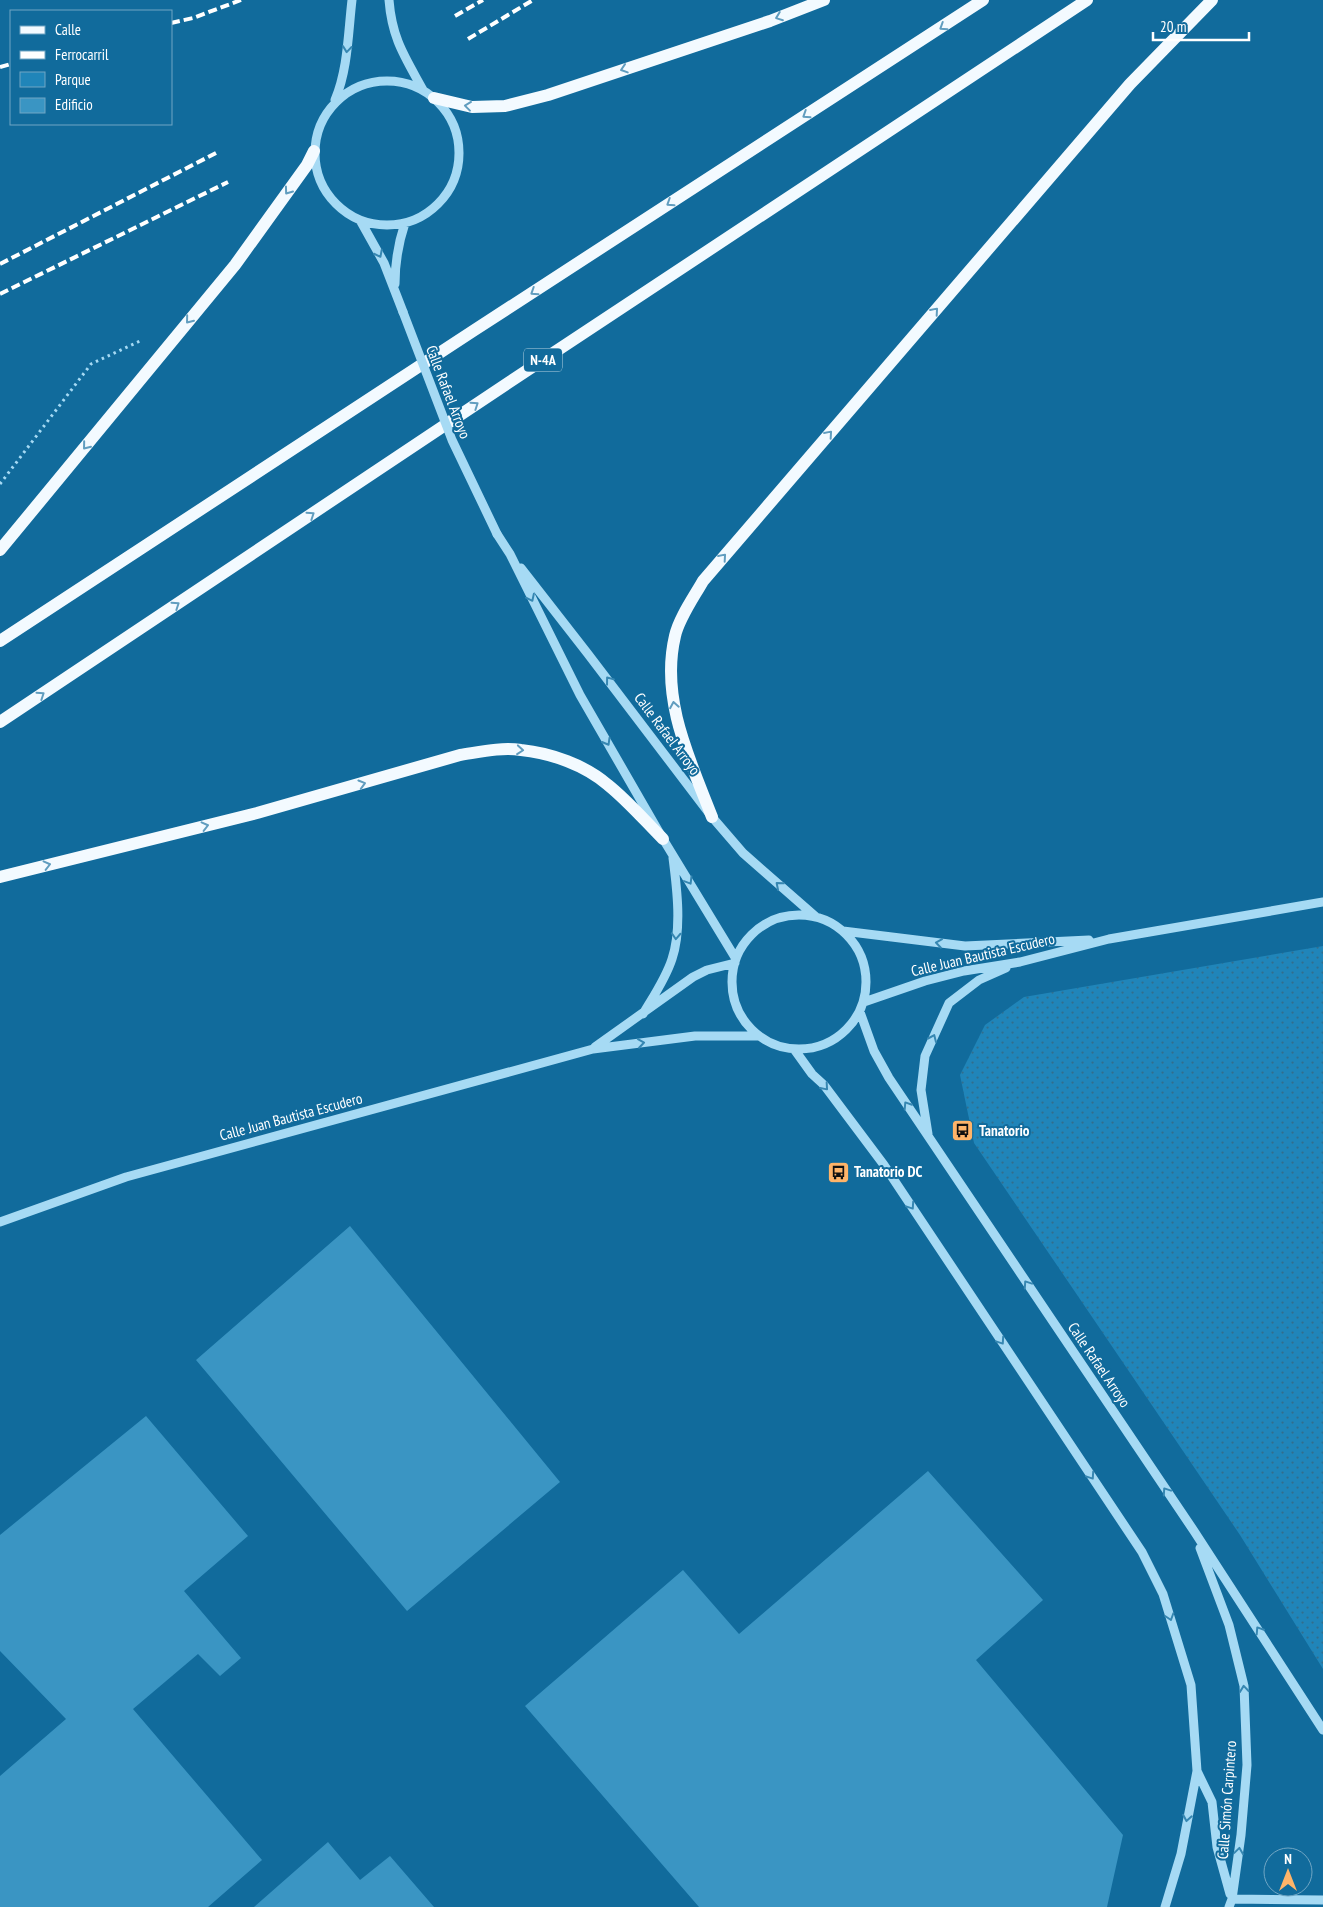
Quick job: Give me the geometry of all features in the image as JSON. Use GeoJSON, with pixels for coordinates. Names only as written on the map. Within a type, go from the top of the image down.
{"type":"FeatureCollection","features":[{"type":"Feature","properties":{"kind":"main road"},"geometry":{"type":"LineString","coordinates":[[434,98],[472,107],[504,106],[548,95],[770,21],[824,0]]}},
{"type":"Feature","properties":{"kind":"main road"},"geometry":{"type":"LineString","coordinates":[[0,641],[983,0]]}},
{"type":"Feature","properties":{"kind":"main road","name":"N-4A"},"geometry":{"type":"LineString","coordinates":[[0,722],[1087,0]]}},
{"type":"Feature","properties":{"kind":"main road"},"geometry":{"type":"LineString","coordinates":[[712,817],[678,728],[672,690],[672,661],[675,634],[703,581],[1130,84],[1212,0]]}},
{"type":"Feature","properties":{"kind":"main road"},"geometry":{"type":"LineString","coordinates":[[0,550],[235,265],[307,165],[314,151]]}},
{"type":"Feature","properties":{"kind":"main road"},"geometry":{"type":"LineString","coordinates":[[0,877],[257,813],[460,755],[491,750],[520,749],[552,756],[582,768],[608,785],[663,839]]}},
{"type":"Feature","properties":{"kind":"street"},"geometry":{"type":"LineString","coordinates":[[334,102],[347,92],[361,85],[376,81],[400,82],[423,90],[434,98],[446,111],[459,143],[457,169],[447,194],[421,216],[405,223],[390,225],[374,224],[360,220],[341,208],[326,192],[317,172],[314,151],[317,133],[342,84],[352,0]]}},
{"type":"Feature","properties":{"kind":"street"},"geometry":{"type":"LineString","coordinates":[[389,0],[393,29],[398,44],[423,90]]}},
{"type":"Feature","properties":{"kind":"street","name":"Calle Rafael Arroyo"},"geometry":{"type":"LineString","coordinates":[[360,220],[384,263],[396,291],[452,440],[497,534],[510,554],[712,817],[743,853],[816,917]]}},
{"type":"Feature","properties":{"kind":"street","name":"Calle Rafael Arroyo"},"geometry":{"type":"LineString","coordinates":[[396,291],[395,266],[398,243],[405,223]]}},
{"type":"Feature","properties":{"kind":"street","name":"Calle Rafael Arroyo"},"geometry":{"type":"LineString","coordinates":[[510,554],[576,688],[735,961]]}},
{"type":"Feature","properties":{"kind":"street"},"geometry":{"type":"LineString","coordinates":[[643,1014],[672,961],[676,947],[678,893],[672,853]]}},
{"type":"Feature","properties":{"kind":"street","name":"Calle Juan Bautista Escudero"},"geometry":{"type":"LineString","coordinates":[[864,1002],[935,978],[964,971],[1020,962],[1109,939],[1323,902]]}},
{"type":"Feature","properties":{"kind":"street"},"geometry":{"type":"LineString","coordinates":[[789,916],[816,917],[830,922],[843,931],[856,946],[863,959],[867,983],[864,1002],[854,1022],[839,1037],[825,1045],[810,1048],[794,1050],[775,1045],[758,1036],[744,1022],[733,996],[732,978],[735,961],[742,946],[753,933],[768,922],[789,916]]}},
{"type":"Feature","properties":{"kind":"street","name":"Calle Juan Bautista Escudero"},"geometry":{"type":"LineString","coordinates":[[843,931],[965,946],[1109,939]]}},
{"type":"Feature","properties":{"kind":"street","name":"Calle Juan Bautista Escudero"},"geometry":{"type":"LineString","coordinates":[[593,1049],[693,977],[707,970],[735,961]]}},
{"type":"Feature","properties":{"kind":"street"},"geometry":{"type":"LineString","coordinates":[[928,1137],[921,1090],[925,1056],[949,1003],[979,980],[1020,962]]}},
{"type":"Feature","properties":{"kind":"street","name":"Calle Rafael Arroyo"},"geometry":{"type":"LineString","coordinates":[[860,1012],[878,1057],[928,1137],[1194,1532],[1323,1730]]}},
{"type":"Feature","properties":{"kind":"street","name":"Calle Juan Bautista Escudero"},"geometry":{"type":"LineString","coordinates":[[0,1222],[126,1177],[593,1049],[695,1036],[758,1036]]}},
{"type":"Feature","properties":{"kind":"street"},"geometry":{"type":"LineString","coordinates":[[794,1050],[812,1074],[824,1085],[884,1165],[1142,1552],[1163,1594],[1191,1685],[1197,1771],[1181,1854],[1165,1907]]}},
{"type":"Feature","properties":{"kind":"street","name":"Calle Simón Carpintero"},"geometry":{"type":"LineString","coordinates":[[1194,1532],[1229,1625],[1244,1686],[1247,1765],[1241,1835],[1230,1903]]}},
{"type":"Feature","properties":{"kind":"street"},"geometry":{"type":"LineString","coordinates":[[1197,1771],[1212,1802],[1217,1847],[1230,1903]]}},
{"type":"Feature","properties":{"kind":"street"},"geometry":{"type":"LineString","coordinates":[[1223,1907],[1230,1903],[1323,1900]]}},
{"type":"Feature","properties":{"kind":"street"},"geometry":{"type":"LineString","coordinates":[[1230,1903],[1242,1907]]}},
{"type":"Feature","properties":{"kind":"path"},"geometry":{"type":"LineString","coordinates":[[0,484],[91,364],[149,338]]}},
{"type":"Feature","properties":{"kind":"green space"},"geometry":{"type":"Polygon","coordinates":[[[1323,946],[1323,1669],[1240,1535],[974,1143],[960,1075],[985,1025],[1024,997],[1323,946]]]}},
{"type":"Feature","properties":{"kind":"building"},"geometry":{"type":"Polygon","coordinates":[[[350,1226],[560,1482],[407,1611],[196,1360],[350,1226]]]}},
{"type":"Feature","properties":{"kind":"building"},"geometry":{"type":"Polygon","coordinates":[[[146,1416],[248,1536],[184,1591],[241,1658],[220,1676],[198,1654],[133,1709],[262,1860],[208,1907],[0,1907],[0,1776],[66,1719],[0,1651],[0,1535],[146,1416]]]}},
{"type":"Feature","properties":{"kind":"building"},"geometry":{"type":"Polygon","coordinates":[[[928,1471],[1043,1600],[976,1660],[1123,1835],[1107,1907],[699,1907],[525,1706],[683,1570],[739,1634],[928,1471]]]}},
{"type":"Feature","properties":{"kind":"building"},"geometry":{"type":"Polygon","coordinates":[[[328,1842],[360,1880],[390,1856],[434,1907],[254,1907],[328,1842]]]}},
{"type":"Feature","properties":{"kind":"railway"},"geometry":{"type":"LineString","coordinates":[[172,23],[193,18],[241,0]]}},
{"type":"Feature","properties":{"kind":"railway"},"geometry":{"type":"LineString","coordinates":[[455,16],[483,0]]}},
{"type":"Feature","properties":{"kind":"railway"},"geometry":{"type":"LineString","coordinates":[[468,39],[533,0]]}},
{"type":"Feature","properties":{"kind":"railway"},"geometry":{"type":"LineString","coordinates":[[0,67],[10,64]]}},
{"type":"Feature","properties":{"kind":"railway"},"geometry":{"type":"LineString","coordinates":[[0,264],[216,153]]}},
{"type":"Feature","properties":{"kind":"railway"},"geometry":{"type":"LineString","coordinates":[[0,294],[228,182]]}},
{"type":"Feature","properties":{"kind":"place","name":"Tanatorio"},"geometry":{"type":"Point","coordinates":[963,1131]}},
{"type":"Feature","properties":{"kind":"place","name":"Tanatorio DC"},"geometry":{"type":"Point","coordinates":[838,1172]}}]}
